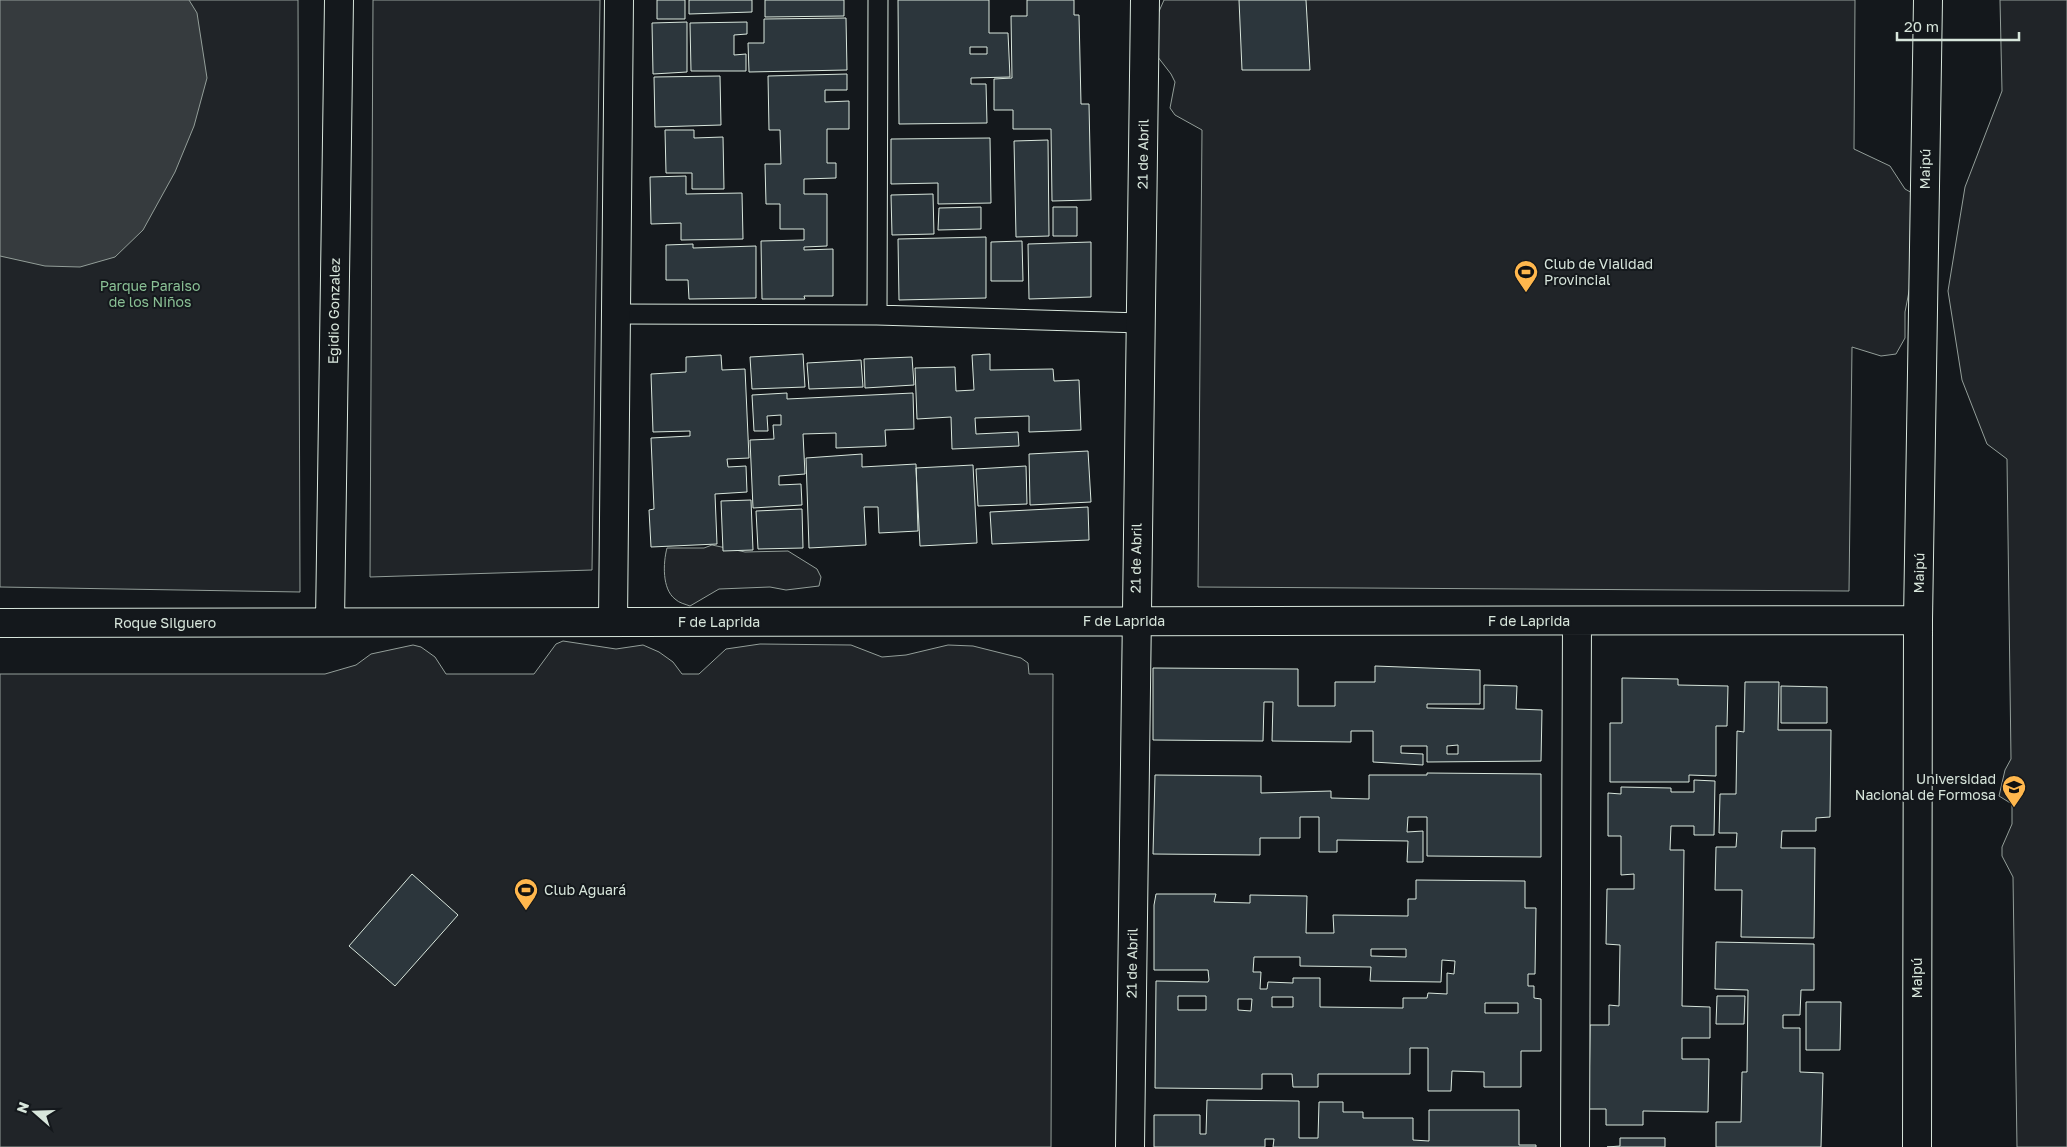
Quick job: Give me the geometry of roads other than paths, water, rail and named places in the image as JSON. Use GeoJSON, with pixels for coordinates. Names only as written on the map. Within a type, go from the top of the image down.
{"type":"FeatureCollection","features":[{"type":"Feature","properties":{"kind":"street","name":"Egidio Gonzalez"},"geometry":{"type":"LineString","coordinates":[[330,622],[339,0]]}},
{"type":"Feature","properties":{"kind":"street"},"geometry":{"type":"LineString","coordinates":[[613,622],[619,0]]}},
{"type":"Feature","properties":{"kind":"street","name":"21 de Abril"},"geometry":{"type":"LineString","coordinates":[[1130,1147],[1135,621],[1145,0]]}},
{"type":"Feature","properties":{"kind":"street","name":"Maipú"},"geometry":{"type":"LineString","coordinates":[[1917,1147],[1918,620],[1928,0]]}},
{"type":"Feature","properties":{"kind":"street"},"geometry":{"type":"LineString","coordinates":[[1575,1147],[1577,620]]}},
{"type":"Feature","properties":{"kind":"street","name":"F de Laprida"},"geometry":{"type":"LineString","coordinates":[[330,622],[1918,620]]}},
{"type":"Feature","properties":{"kind":"street","name":"Roque Silguero"},"geometry":{"type":"LineString","coordinates":[[0,623],[330,622]]}},
{"type":"Feature","properties":{"kind":"lane"},"geometry":{"type":"LineString","coordinates":[[877,315],[878,0]]}},
{"type":"Feature","properties":{"kind":"lane"},"geometry":{"type":"LineString","coordinates":[[617,314],[877,315],[1141,323]]}},
{"type":"Feature","properties":{"kind":"place","name":"Club de Vialidad Provincial"},"geometry":{"type":"Point","coordinates":[1526,293]}},
{"type":"Feature","properties":{"kind":"place","name":"Universidad Nacional de Formosa"},"geometry":{"type":"Point","coordinates":[2014,808]}},
{"type":"Feature","properties":{"kind":"place","name":"Club Aguará"},"geometry":{"type":"Point","coordinates":[526,911]}},
{"type":"Feature","properties":{"kind":"park label","name":"Parque Paraiso de los Niños"},"geometry":{"type":"Point","coordinates":[150,294]}}]}
